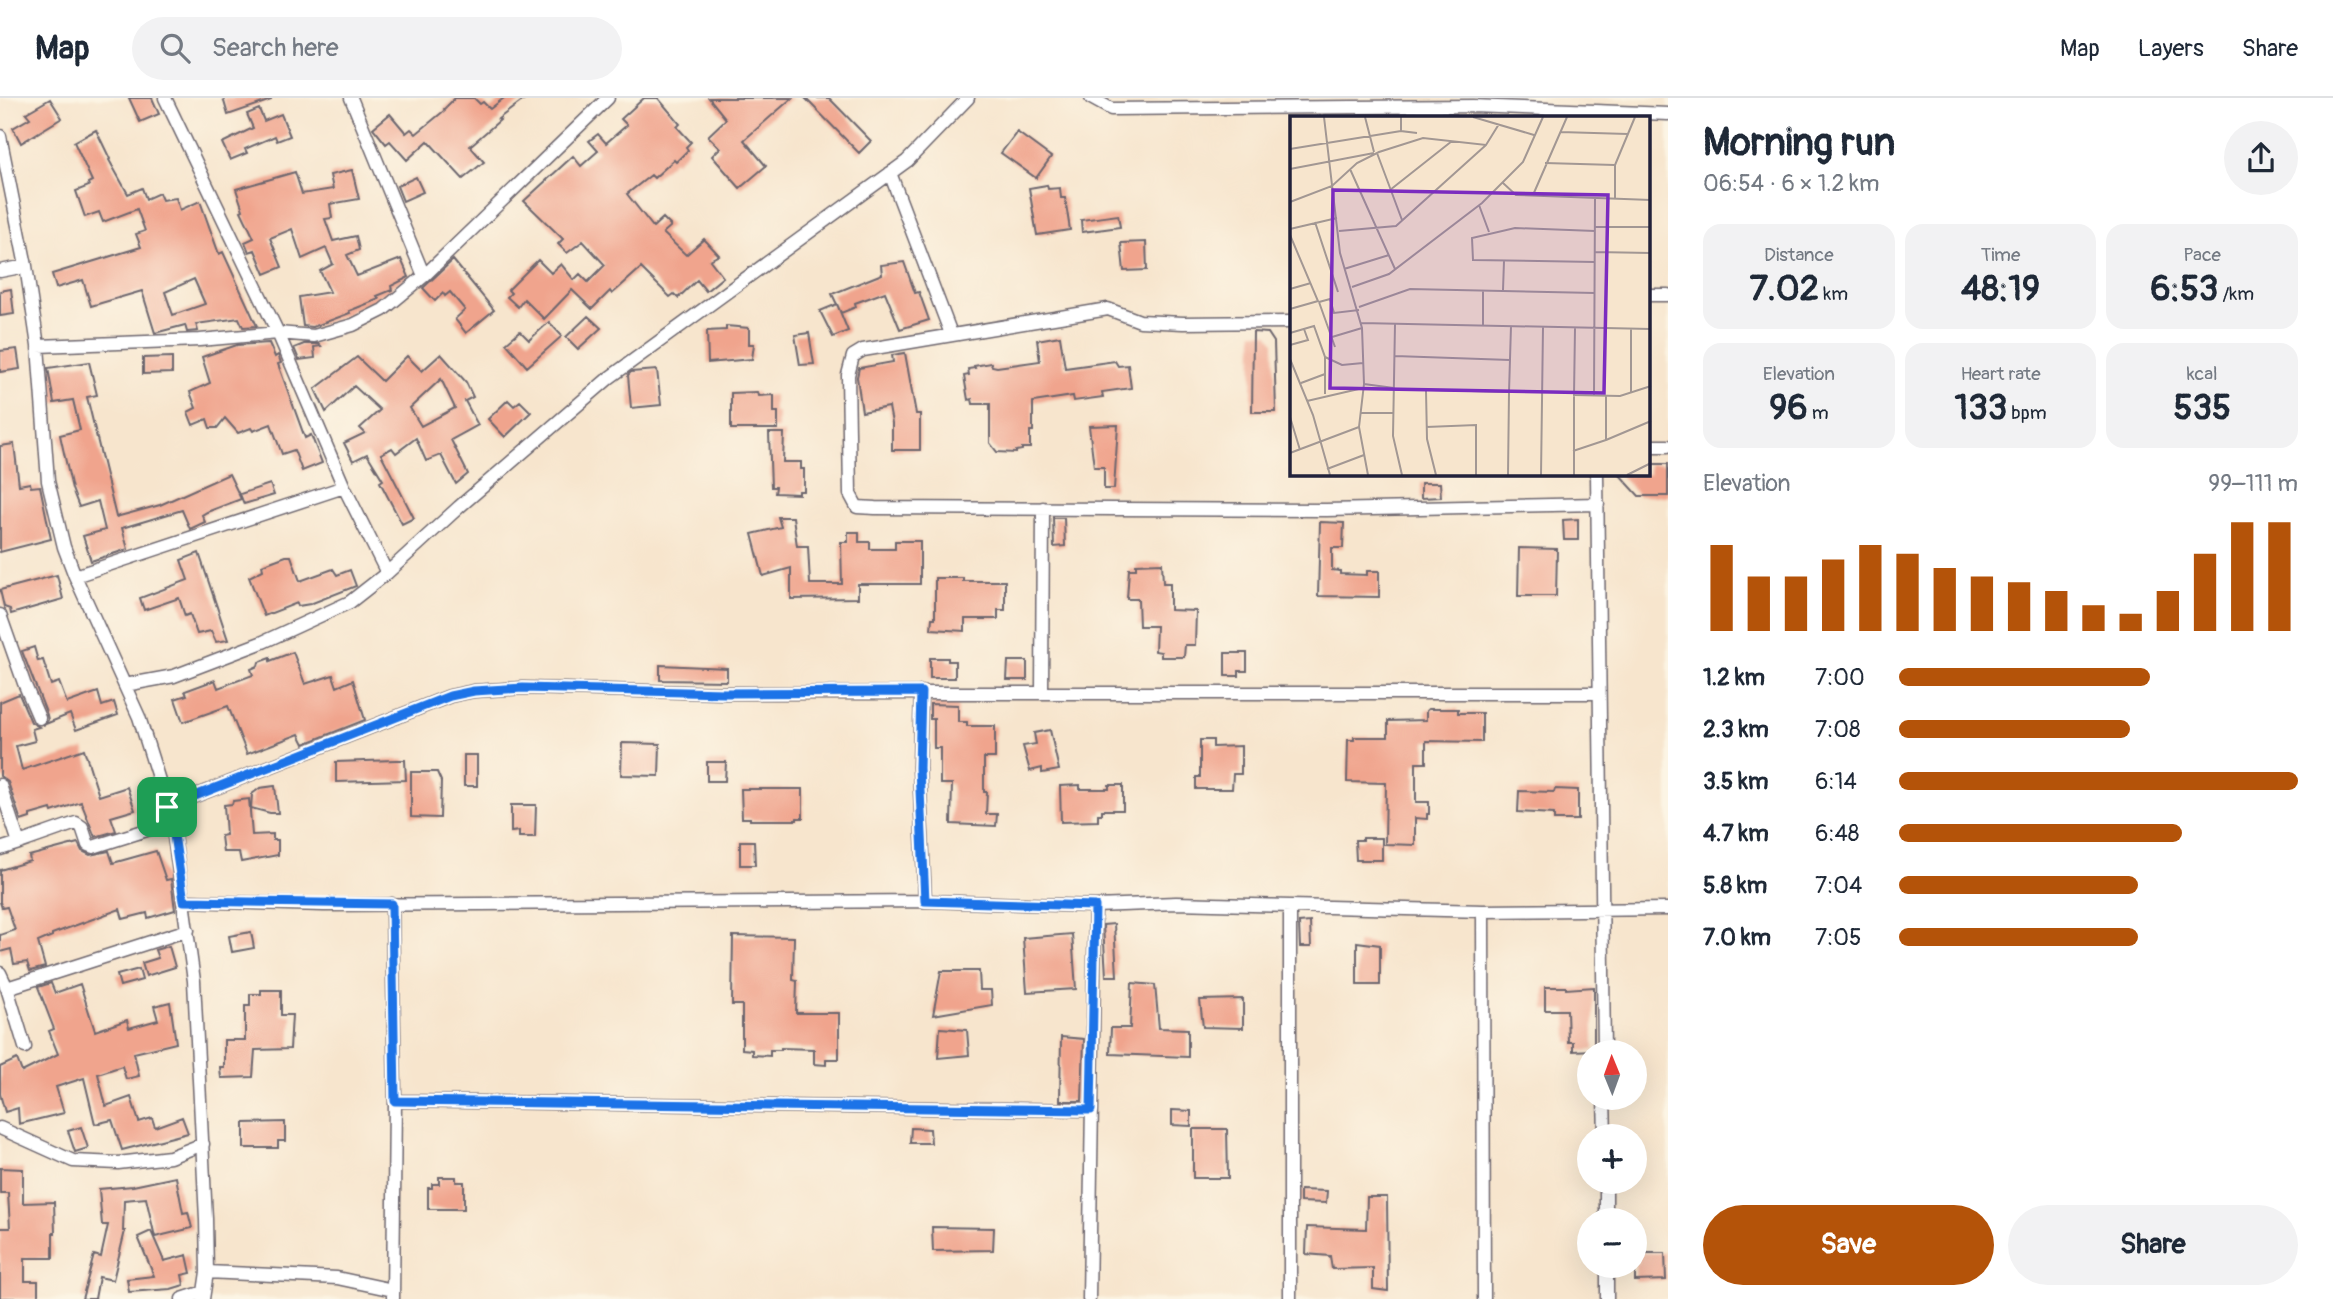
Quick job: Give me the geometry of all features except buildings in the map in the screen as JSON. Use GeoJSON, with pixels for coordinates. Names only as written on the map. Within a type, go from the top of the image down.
{"type":"FeatureCollection","features":[{"type":"Feature","properties":{"kind":"street"},"geometry":{"type":"LineString","coordinates":[[165,98],[278,333],[344,487],[387,573]]}},
{"type":"Feature","properties":{"kind":"street"},"geometry":{"type":"LineString","coordinates":[[351,98],[424,276]]}},
{"type":"Feature","properties":{"kind":"street"},"geometry":{"type":"LineString","coordinates":[[38,346],[200,340],[278,333],[314,336],[353,324],[383,310],[424,276],[608,98]]}},
{"type":"Feature","properties":{"kind":"street"},"geometry":{"type":"LineString","coordinates":[[125,685],[174,676],[263,642],[350,602],[387,573],[609,378],[907,161],[968,98]]}},
{"type":"Feature","properties":{"kind":"street"},"geometry":{"type":"LineString","coordinates":[[1091,98],[1111,109],[1216,103],[1474,106],[1588,114],[1668,114]]}},
{"type":"Feature","properties":{"kind":"street"},"geometry":{"type":"LineString","coordinates":[[0,136],[26,266],[38,346],[48,481],[64,547],[139,717],[172,822],[194,981],[207,1272],[204,1295],[182,1299]]}},
{"type":"Feature","properties":{"kind":"street"},"geometry":{"type":"LineString","coordinates":[[890,173],[951,334]]}},
{"type":"Feature","properties":{"kind":"street"},"geometry":{"type":"LineString","coordinates":[[0,271],[26,266]]}},
{"type":"Feature","properties":{"kind":"street"},"geometry":{"type":"LineString","coordinates":[[1650,295],[1668,295]]}},
{"type":"Feature","properties":{"kind":"street"},"geometry":{"type":"LineString","coordinates":[[1290,322],[1140,321],[1108,309],[863,350],[852,356],[848,375],[850,494],[857,507],[875,508],[1326,510],[1598,503]]}},
{"type":"Feature","properties":{"kind":"street"},"geometry":{"type":"LineString","coordinates":[[1650,446],[1668,446]]}},
{"type":"Feature","properties":{"kind":"street"},"geometry":{"type":"LineString","coordinates":[[1597,476],[1604,1040]]}},
{"type":"Feature","properties":{"kind":"street"},"geometry":{"type":"LineString","coordinates":[[75,576],[344,487]]}},
{"type":"Feature","properties":{"kind":"street"},"geometry":{"type":"LineString","coordinates":[[1042,693],[1043,508]]}},
{"type":"Feature","properties":{"kind":"street"},"geometry":{"type":"LineString","coordinates":[[0,615],[39,718]]}},
{"type":"Feature","properties":{"kind":"street"},"geometry":{"type":"LineString","coordinates":[[167,807],[450,696],[474,691],[523,688],[724,693],[1599,693]]}},
{"type":"Feature","properties":{"kind":"street"},"geometry":{"type":"LineString","coordinates":[[921,692],[919,768],[925,901]]}},
{"type":"Feature","properties":{"kind":"street"},"geometry":{"type":"LineString","coordinates":[[0,785],[19,842]]}},
{"type":"Feature","properties":{"kind":"street"},"geometry":{"type":"LineString","coordinates":[[0,849],[76,823],[82,827],[88,845],[93,847],[172,822]]}},
{"type":"Feature","properties":{"kind":"street"},"geometry":{"type":"LineString","coordinates":[[184,901],[392,904],[925,901],[1483,911],[1668,909]]}},
{"type":"Feature","properties":{"kind":"street"},"geometry":{"type":"LineString","coordinates":[[207,1272],[337,1278],[393,1295],[395,1101],[392,904]]}},
{"type":"Feature","properties":{"kind":"street"},"geometry":{"type":"LineString","coordinates":[[1089,1299],[1095,906]]}},
{"type":"Feature","properties":{"kind":"street"},"geometry":{"type":"LineString","coordinates":[[1290,906],[1290,1299]]}},
{"type":"Feature","properties":{"kind":"street"},"geometry":{"type":"LineString","coordinates":[[1483,911],[1485,1299]]}},
{"type":"Feature","properties":{"kind":"street"},"geometry":{"type":"LineString","coordinates":[[8,988],[188,930]]}},
{"type":"Feature","properties":{"kind":"street"},"geometry":{"type":"LineString","coordinates":[[0,973],[8,988],[25,1047]]}},
{"type":"Feature","properties":{"kind":"street"},"geometry":{"type":"LineString","coordinates":[[395,1101],[1091,1110]]}},
{"type":"Feature","properties":{"kind":"street"},"geometry":{"type":"LineString","coordinates":[[0,1128],[73,1161],[118,1163],[170,1157],[203,1144]]}},
{"type":"Feature","properties":{"kind":"street"},"geometry":{"type":"LineString","coordinates":[[1607,1278],[1607,1299]]}},
{"type":"Feature","properties":{"kind":"route"},"geometry":{"type":"LineString","coordinates":[[523,688],[724,693],[921,692],[919,768],[925,901],[1095,906],[1091,1110],[395,1101],[392,904],[214,904],[184,901],[172,822],[167,807],[450,696],[474,691],[523,688]]}}]}
